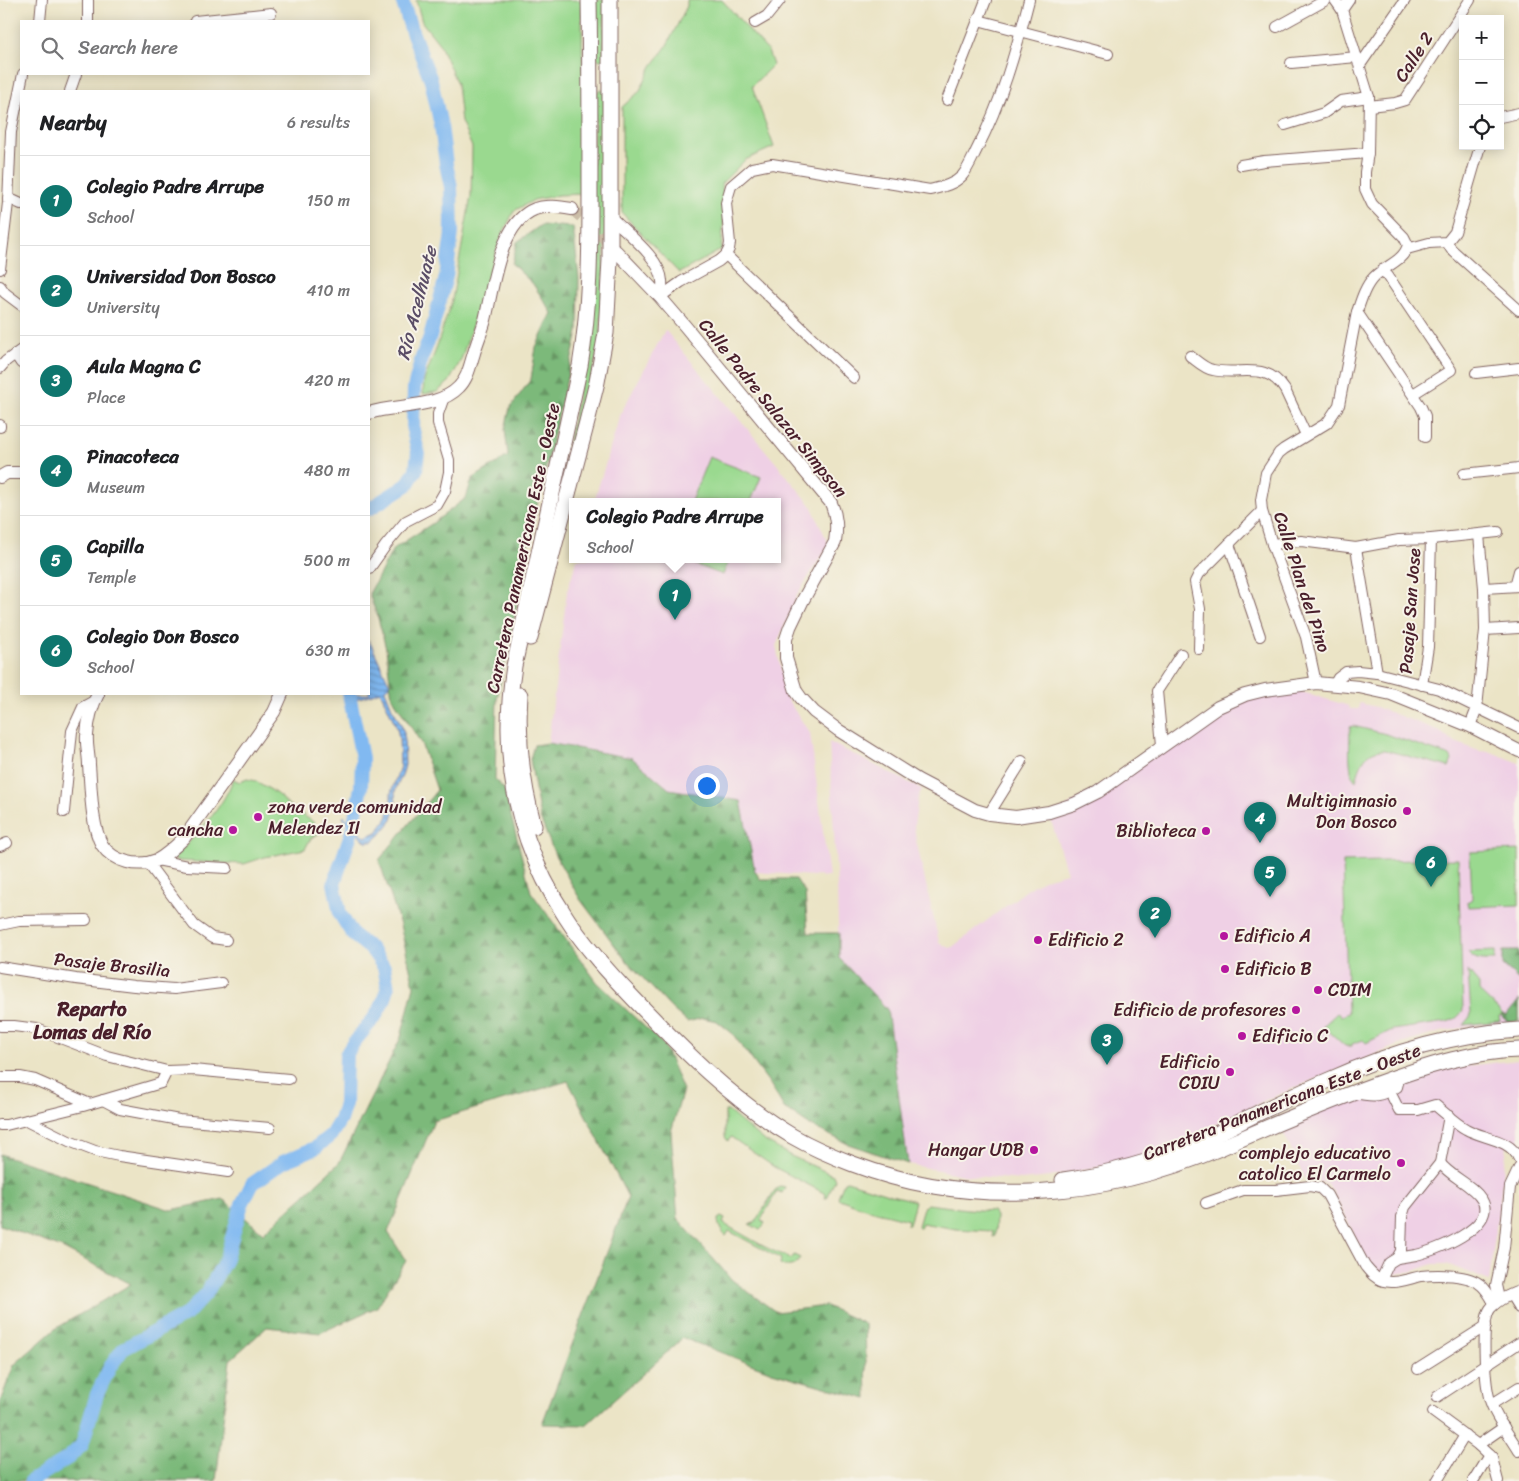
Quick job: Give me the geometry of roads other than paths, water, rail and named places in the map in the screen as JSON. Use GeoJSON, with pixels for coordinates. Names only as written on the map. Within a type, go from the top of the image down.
{"type":"FeatureCollection","features":[{"type":"Feature","properties":{"kind":"highway","name":"Carretera Panamericana Este - Oeste"},"geometry":{"type":"LineString","coordinates":[[589,0],[591,95],[589,289],[584,340],[576,385],[516,657],[510,695],[508,735],[514,786],[528,841],[539,868],[555,898],[581,939],[633,998],[686,1052],[737,1098],[792,1136],[842,1160],[906,1181],[933,1187],[989,1192],[1029,1192],[1079,1188],[1132,1178],[1184,1162],[1351,1092],[1400,1075],[1464,1057],[1519,1050]]}},
{"type":"Feature","properties":{"kind":"highway","name":"Carretera Panamericana Este - Oeste"},"geometry":{"type":"LineString","coordinates":[[610,0],[610,216],[606,333],[597,382],[540,598],[522,675],[519,718],[522,770],[530,810],[543,852],[560,887],[583,924],[606,954],[657,1009],[733,1081],[752,1097],[798,1127],[837,1148],[873,1162],[919,1175],[1000,1183],[1051,1182],[1137,1165],[1196,1144],[1356,1068],[1414,1048],[1463,1037],[1519,1030]]}},
{"type":"Feature","properties":{"kind":"highway"},"geometry":{"type":"LineString","coordinates":[[590,56],[597,65],[601,66],[606,65],[611,57]]}},
{"type":"Feature","properties":{"kind":"highway"},"geometry":{"type":"LineString","coordinates":[[591,95],[593,91],[600,87],[608,90],[610,95]]}},
{"type":"Feature","properties":{"kind":"main road"},"geometry":{"type":"LineString","coordinates":[[370,413],[388,408],[430,403],[458,389],[468,374],[503,249],[512,228],[534,209],[560,207],[572,209]]}},
{"type":"Feature","properties":{"kind":"main road","name":"Calle Padre Salazar Simpson"},"geometry":{"type":"LineString","coordinates":[[616,251],[660,297],[831,503],[836,514],[835,542],[803,600],[786,639],[786,658],[793,682],[801,698],[814,712],[838,730],[918,780],[974,810],[989,814],[1005,817],[1049,812],[1074,804],[1098,792],[1162,745],[1231,700],[1265,690],[1316,683],[1372,689],[1390,694],[1470,726],[1519,751]]}},
{"type":"Feature","properties":{"kind":"main road"},"geometry":{"type":"LineString","coordinates":[[0,476],[7,473],[20,473]]}},
{"type":"Feature","properties":{"kind":"main road"},"geometry":{"type":"LineString","coordinates":[[96,698],[89,721],[87,737],[93,816],[102,845],[108,853],[118,859],[138,864],[152,861],[172,850],[184,838],[274,712],[282,695]]}},
{"type":"Feature","properties":{"kind":"street"},"geometry":{"type":"LineString","coordinates":[[40,20],[42,0]]}},
{"type":"Feature","properties":{"kind":"street"},"geometry":{"type":"LineString","coordinates":[[88,0],[88,20]]}},
{"type":"Feature","properties":{"kind":"street"},"geometry":{"type":"LineString","coordinates":[[755,23],[767,16],[780,0]]}},
{"type":"Feature","properties":{"kind":"street"},"geometry":{"type":"LineString","coordinates":[[947,100],[986,0]]}},
{"type":"Feature","properties":{"kind":"street"},"geometry":{"type":"LineString","coordinates":[[660,297],[726,255],[730,243],[726,203],[730,186],[752,168],[772,164],[930,190],[947,186],[960,178],[967,169],[990,123],[1021,32],[1029,0]]}},
{"type":"Feature","properties":{"kind":"street"},"geometry":{"type":"LineString","coordinates":[[1277,28],[1326,0]]}},
{"type":"Feature","properties":{"kind":"street"},"geometry":{"type":"LineString","coordinates":[[1335,0],[1342,10],[1359,61],[1369,102],[1365,189],[1372,204],[1407,241],[1407,249],[1429,243],[1447,242],[1455,232],[1479,150]]}},
{"type":"Feature","properties":{"kind":"street"},"geometry":{"type":"LineString","coordinates":[[1342,10],[1349,0]]}},
{"type":"Feature","properties":{"kind":"street"},"geometry":{"type":"LineString","coordinates":[[1359,61],[1405,0]]}},
{"type":"Feature","properties":{"kind":"street","name":"Calle 2"},"geometry":{"type":"LineString","coordinates":[[1285,125],[1324,113],[1341,100],[1395,104],[1405,100],[1470,0]]}},
{"type":"Feature","properties":{"kind":"street"},"geometry":{"type":"LineString","coordinates":[[204,20],[271,13]]}},
{"type":"Feature","properties":{"kind":"street"},"geometry":{"type":"LineString","coordinates":[[978,20],[1108,54]]}},
{"type":"Feature","properties":{"kind":"street"},"geometry":{"type":"LineString","coordinates":[[1291,63],[1359,61]]}},
{"type":"Feature","properties":{"kind":"street"},"geometry":{"type":"LineString","coordinates":[[0,269],[8,198],[11,132],[23,75]]}},
{"type":"Feature","properties":{"kind":"street"},"geometry":{"type":"LineString","coordinates":[[70,90],[76,75]]}},
{"type":"Feature","properties":{"kind":"street"},"geometry":{"type":"LineString","coordinates":[[1504,116],[1519,112]]}},
{"type":"Feature","properties":{"kind":"street"},"geometry":{"type":"LineString","coordinates":[[1241,165],[1264,161],[1368,153]]}},
{"type":"Feature","properties":{"kind":"street"},"geometry":{"type":"LineString","coordinates":[[8,198],[20,204]]}},
{"type":"Feature","properties":{"kind":"street"},"geometry":{"type":"LineString","coordinates":[[610,216],[642,247],[657,267],[662,282],[660,297]]}},
{"type":"Feature","properties":{"kind":"street"},"geometry":{"type":"LineString","coordinates":[[1447,242],[1451,249],[1519,310]]}},
{"type":"Feature","properties":{"kind":"street","name":"Calle Plan del Pino"},"geometry":{"type":"LineString","coordinates":[[1316,683],[1306,637],[1262,511],[1261,500],[1264,479],[1268,468],[1284,449],[1327,423],[1339,406],[1357,312],[1366,289],[1374,276],[1403,255],[1407,249]]}},
{"type":"Feature","properties":{"kind":"street"},"geometry":{"type":"LineString","coordinates":[[726,255],[854,378]]}},
{"type":"Feature","properties":{"kind":"street"},"geometry":{"type":"LineString","coordinates":[[1382,270],[1388,276],[1451,370],[1412,394]]}},
{"type":"Feature","properties":{"kind":"street"},"geometry":{"type":"LineString","coordinates":[[0,286],[5,293],[20,304]]}},
{"type":"Feature","properties":{"kind":"street"},"geometry":{"type":"LineString","coordinates":[[1357,312],[1421,407],[1424,416],[1425,437]]}},
{"type":"Feature","properties":{"kind":"street"},"geometry":{"type":"LineString","coordinates":[[0,368],[6,360],[18,352]]}},
{"type":"Feature","properties":{"kind":"street"},"geometry":{"type":"LineString","coordinates":[[1190,356],[1211,370],[1256,370],[1266,373],[1281,383],[1306,435]]}},
{"type":"Feature","properties":{"kind":"street"},"geometry":{"type":"LineString","coordinates":[[1476,373],[1519,368]]}},
{"type":"Feature","properties":{"kind":"street"},"geometry":{"type":"LineString","coordinates":[[370,568],[406,521],[437,505],[444,491],[449,472],[449,460],[438,423],[438,414],[444,397]]}},
{"type":"Feature","properties":{"kind":"street"},"geometry":{"type":"LineString","coordinates":[[1464,474],[1519,468]]}},
{"type":"Feature","properties":{"kind":"street"},"geometry":{"type":"LineString","coordinates":[[1199,649],[1200,609],[1196,582],[1199,574],[1262,511]]}},
{"type":"Feature","properties":{"kind":"street"},"geometry":{"type":"LineString","coordinates":[[1272,544],[1301,540],[1356,548],[1399,540],[1431,539],[1498,532]]}},
{"type":"Feature","properties":{"kind":"street"},"geometry":{"type":"LineString","coordinates":[[1470,726],[1477,708],[1485,630],[1484,588],[1479,535]]}},
{"type":"Feature","properties":{"kind":"street","name":"Pasaje San Jose"},"geometry":{"type":"LineString","coordinates":[[1422,685],[1428,648],[1431,539]]}},
{"type":"Feature","properties":{"kind":"street"},"geometry":{"type":"LineString","coordinates":[[1229,544],[1260,636]]}},
{"type":"Feature","properties":{"kind":"street"},"geometry":{"type":"LineString","coordinates":[[1356,548],[1377,673]]}},
{"type":"Feature","properties":{"kind":"street"},"geometry":{"type":"LineString","coordinates":[[1484,588],[1517,586],[1519,571]]}},
{"type":"Feature","properties":{"kind":"street"},"geometry":{"type":"LineString","coordinates":[[1485,630],[1519,628]]}},
{"type":"Feature","properties":{"kind":"street"},"geometry":{"type":"LineString","coordinates":[[1162,745],[1157,692],[1182,654]]}},
{"type":"Feature","properties":{"kind":"street"},"geometry":{"type":"LineString","coordinates":[[1334,685],[1338,678],[1346,672],[1377,673],[1438,689],[1519,728]]}},
{"type":"Feature","properties":{"kind":"street"},"geometry":{"type":"LineString","coordinates":[[64,812],[72,731],[83,707],[96,698]]}},
{"type":"Feature","properties":{"kind":"street"},"geometry":{"type":"LineString","coordinates":[[989,814],[1022,761]]}},
{"type":"Feature","properties":{"kind":"street"},"geometry":{"type":"LineString","coordinates":[[152,861],[188,866],[227,868]]}},
{"type":"Feature","properties":{"kind":"street"},"geometry":{"type":"LineString","coordinates":[[152,861],[194,925],[212,938],[226,940]]}},
{"type":"Feature","properties":{"kind":"street"},"geometry":{"type":"LineString","coordinates":[[0,925],[19,921],[86,920]]}},
{"type":"Feature","properties":{"kind":"street","name":"Pasaje Brasilia"},"geometry":{"type":"LineString","coordinates":[[0,967],[144,987],[174,989],[221,984]]}},
{"type":"Feature","properties":{"kind":"street"},"geometry":{"type":"LineString","coordinates":[[0,1026],[37,1029],[107,1056],[167,1071],[193,1070],[289,1079]]}},
{"type":"Feature","properties":{"kind":"street"},"geometry":{"type":"LineString","coordinates":[[0,1125],[90,1104],[161,1083],[167,1071]]}},
{"type":"Feature","properties":{"kind":"street"},"geometry":{"type":"LineString","coordinates":[[1351,1092],[1371,1097],[1390,1092],[1397,1087],[1400,1075]]}},
{"type":"Feature","properties":{"kind":"street"},"geometry":{"type":"LineString","coordinates":[[0,1077],[20,1077],[35,1080],[90,1104]]}},
{"type":"Feature","properties":{"kind":"street"},"geometry":{"type":"LineString","coordinates":[[1390,1092],[1399,1110],[1418,1110],[1435,1106],[1467,1130],[1507,1146],[1519,1159]]}},
{"type":"Feature","properties":{"kind":"street"},"geometry":{"type":"LineString","coordinates":[[103,1100],[120,1109],[179,1120],[270,1128]]}},
{"type":"Feature","properties":{"kind":"street"},"geometry":{"type":"LineString","coordinates":[[1397,1258],[1401,1251],[1402,1217],[1405,1207],[1440,1162],[1449,1116]]}},
{"type":"Feature","properties":{"kind":"street"},"geometry":{"type":"LineString","coordinates":[[27,1120],[69,1141],[95,1151],[228,1172]]}},
{"type":"Feature","properties":{"kind":"street"},"geometry":{"type":"LineString","coordinates":[[1381,1280],[1389,1263],[1397,1258],[1417,1254],[1450,1242],[1476,1227],[1481,1220],[1485,1208],[1484,1202],[1468,1186],[1446,1171],[1440,1162]]}},
{"type":"Feature","properties":{"kind":"street"},"geometry":{"type":"LineString","coordinates":[[1517,1444],[1504,1427],[1489,1398],[1486,1364],[1486,1320],[1498,1294],[1496,1285],[1504,1248],[1510,1187],[1519,1168]]}},
{"type":"Feature","properties":{"kind":"street"},"geometry":{"type":"LineString","coordinates":[[1206,1203],[1243,1190],[1276,1190],[1310,1186],[1320,1188],[1327,1195],[1365,1266],[1372,1275],[1381,1280],[1394,1282],[1439,1274],[1454,1276],[1480,1284],[1493,1302]]}},
{"type":"Feature","properties":{"kind":"street"},"geometry":{"type":"LineString","coordinates":[[1493,1302],[1515,1293],[1519,1308]]}},
{"type":"Feature","properties":{"kind":"street"},"geometry":{"type":"LineString","coordinates":[[1418,1369],[1486,1326]]}},
{"type":"Feature","properties":{"kind":"street"},"geometry":{"type":"LineString","coordinates":[[1437,1397],[1519,1343]]}},
{"type":"Feature","properties":{"kind":"street"},"geometry":{"type":"LineString","coordinates":[[1492,1404],[1519,1387]]}},
{"type":"Feature","properties":{"kind":"street"},"geometry":{"type":"LineString","coordinates":[[1433,1412],[1478,1445],[1492,1458],[1498,1481]]}},
{"type":"Feature","properties":{"kind":"street"},"geometry":{"type":"LineString","coordinates":[[1478,1445],[1504,1427]]}},
{"type":"Feature","properties":{"kind":"street"},"geometry":{"type":"LineString","coordinates":[[1437,1481],[1465,1435]]}},
{"type":"Feature","properties":{"kind":"street"},"geometry":{"type":"LineString","coordinates":[[1473,1481],[1489,1455]]}},
{"type":"Feature","properties":{"kind":"water"},"geometry":{"type":"Polygon","coordinates":[[[370,642],[390,685],[385,690],[404,733],[405,765],[395,792],[396,805],[392,820],[380,835],[371,843],[369,841],[367,843],[343,818],[344,816],[365,837],[377,832],[387,818],[391,804],[391,793],[400,766],[397,728],[380,691],[370,695],[370,642]]]}},
{"type":"Feature","properties":{"kind":"water"},"geometry":{"type":"Polygon","coordinates":[[[353,695],[370,695],[367,696],[354,699],[353,695]]]}},
{"type":"Feature","properties":{"kind":"waterway","name":"Río Acelhuate"},"geometry":{"type":"LineString","coordinates":[[370,508],[407,485],[416,470],[418,452],[413,430],[414,388],[446,277],[452,233],[451,187],[441,126],[431,80],[402,0]]}},
{"type":"Feature","properties":{"kind":"waterway","name":"Río Acelhuate"},"geometry":{"type":"LineString","coordinates":[[31,1481],[68,1458],[82,1445],[97,1394],[110,1367],[123,1349],[187,1314],[207,1292],[225,1261],[242,1204],[252,1184],[283,1162],[315,1148],[331,1135],[340,1120],[345,1104],[346,1055],[354,1042],[375,1017],[385,998],[388,987],[384,967],[371,949],[353,935],[340,914],[334,883],[353,828],[361,787],[362,758],[349,695]]}},
{"type":"Feature","properties":{"kind":"tunnel"},"geometry":{"type":"LineString","coordinates":[[572,209],[598,231],[614,249]]}},
{"type":"Feature","properties":{"kind":"place","name":"Colegio Padre Arrupe"},"geometry":{"type":"Point","coordinates":[675,620]}},
{"type":"Feature","properties":{"kind":"place","name":"Multigimnasio Don Bosco"},"geometry":{"type":"Point","coordinates":[1407,811]}},
{"type":"Feature","properties":{"kind":"place","name":"zona verde comunidad Melendez II"},"geometry":{"type":"Point","coordinates":[258,817]}},
{"type":"Feature","properties":{"kind":"place","name":"cancha"},"geometry":{"type":"Point","coordinates":[233,830]}},
{"type":"Feature","properties":{"kind":"place","name":"Biblioteca"},"geometry":{"type":"Point","coordinates":[1206,831]}},
{"type":"Feature","properties":{"kind":"place","name":"Pinacoteca"},"geometry":{"type":"Point","coordinates":[1260,843]}},
{"type":"Feature","properties":{"kind":"place","name":"Colegio Don Bosco"},"geometry":{"type":"Point","coordinates":[1431,887]}},
{"type":"Feature","properties":{"kind":"place","name":"Capilla"},"geometry":{"type":"Point","coordinates":[1270,897]}},
{"type":"Feature","properties":{"kind":"place","name":"Edificio A"},"geometry":{"type":"Point","coordinates":[1224,936]}},
{"type":"Feature","properties":{"kind":"place","name":"Universidad Don Bosco"},"geometry":{"type":"Point","coordinates":[1155,938]}},
{"type":"Feature","properties":{"kind":"place","name":"Edificio 2"},"geometry":{"type":"Point","coordinates":[1038,940]}},
{"type":"Feature","properties":{"kind":"place","name":"Edificio B"},"geometry":{"type":"Point","coordinates":[1225,969]}},
{"type":"Feature","properties":{"kind":"place","name":"CDIM"},"geometry":{"type":"Point","coordinates":[1318,990]}},
{"type":"Feature","properties":{"kind":"place","name":"Edificio de profesores"},"geometry":{"type":"Point","coordinates":[1296,1010]}},
{"type":"Feature","properties":{"kind":"place","name":"Edificio C"},"geometry":{"type":"Point","coordinates":[1242,1036]}},
{"type":"Feature","properties":{"kind":"place","name":"Aula Magna C"},"geometry":{"type":"Point","coordinates":[1107,1065]}},
{"type":"Feature","properties":{"kind":"place","name":"Edificio CDIU"},"geometry":{"type":"Point","coordinates":[1230,1072]}},
{"type":"Feature","properties":{"kind":"place","name":"Hangar UDB"},"geometry":{"type":"Point","coordinates":[1034,1150]}},
{"type":"Feature","properties":{"kind":"place","name":"complejo educativo catolico El Carmelo"},"geometry":{"type":"Point","coordinates":[1401,1163]}},
{"type":"Feature","properties":{"kind":"district","name":"Reparto Lomas del Río"},"geometry":{"type":"Point","coordinates":[92,1020]}}]}
